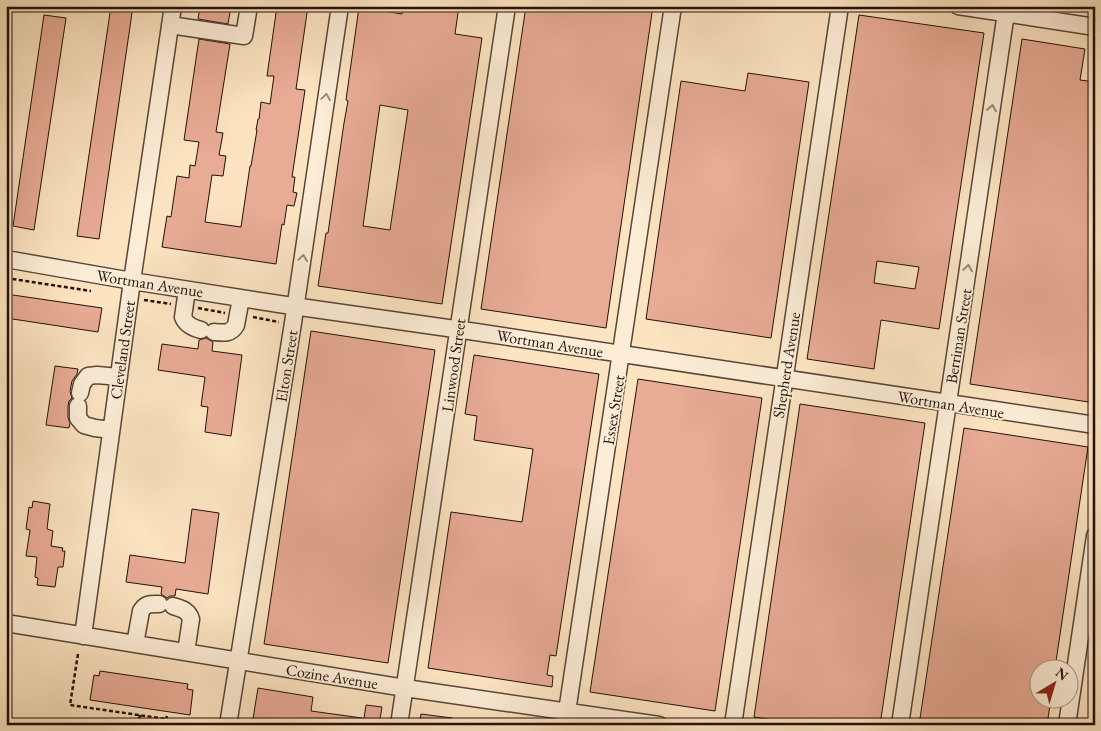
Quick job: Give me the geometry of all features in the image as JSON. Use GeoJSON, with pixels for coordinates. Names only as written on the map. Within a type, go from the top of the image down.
{"type":"FeatureCollection","features":[{"type":"Feature","properties":{"kind":"street","name":"Cleveland Street"},"geometry":{"type":"LineString","coordinates":[[83,636],[118,377],[173,6]]}},
{"type":"Feature","properties":{"kind":"street"},"geometry":{"type":"LineString","coordinates":[[170,25],[244,36],[249,6]]}},
{"type":"Feature","properties":{"kind":"street","name":"Elton Street"},"geometry":{"type":"LineString","coordinates":[[228,725],[296,306],[340,6]]}},
{"type":"Feature","properties":{"kind":"street","name":"Linwood Street"},"geometry":{"type":"LineString","coordinates":[[399,725],[507,6]]}},
{"type":"Feature","properties":{"kind":"street","name":"Essex Street"},"geometry":{"type":"LineString","coordinates":[[566,718],[673,6]]}},
{"type":"Feature","properties":{"kind":"street","name":"Shepherd Avenue"},"geometry":{"type":"LineString","coordinates":[[733,725],[840,6]]}},
{"type":"Feature","properties":{"kind":"street"},"geometry":{"type":"LineString","coordinates":[[958,6],[1007,10],[1095,27]]}},
{"type":"Feature","properties":{"kind":"street","name":"Berriman Street"},"geometry":{"type":"LineString","coordinates":[[900,725],[1007,10]]}},
{"type":"Feature","properties":{"kind":"street","name":"Wortman Avenue"},"geometry":{"type":"LineString","coordinates":[[6,259],[187,290],[1095,425]]}},
{"type":"Feature","properties":{"kind":"street"},"geometry":{"type":"LineString","coordinates":[[187,290],[184,320],[195,328],[208,331],[228,333],[231,331],[236,325],[241,298]]}},
{"type":"Feature","properties":{"kind":"street"},"geometry":{"type":"LineString","coordinates":[[111,430],[84,425],[78,418],[79,400],[82,384],[88,376],[97,374],[118,377]]}},
{"type":"Feature","properties":{"kind":"street"},"geometry":{"type":"LineString","coordinates":[[1067,725],[1095,536]]}},
{"type":"Feature","properties":{"kind":"street"},"geometry":{"type":"LineString","coordinates":[[135,644],[140,611],[149,604],[166,605],[185,610],[189,614],[191,619],[186,652]]}},
{"type":"Feature","properties":{"kind":"street","name":"Cozine Avenue"},"geometry":{"type":"LineString","coordinates":[[6,623],[405,688],[566,718],[659,725]]}},
{"type":"Feature","properties":{"kind":"path"},"geometry":{"type":"LineString","coordinates":[[6,278],[95,291]]}},
{"type":"Feature","properties":{"kind":"path"},"geometry":{"type":"LineString","coordinates":[[142,300],[280,322]]}},
{"type":"Feature","properties":{"kind":"path"},"geometry":{"type":"LineString","coordinates":[[78,654],[70,705],[166,719],[167,716]]}},
{"type":"Feature","properties":{"kind":"path"},"geometry":{"type":"LineString","coordinates":[[138,725],[140,715]]}},
{"type":"Feature","properties":{"kind":"building"},"geometry":{"type":"Polygon","coordinates":[[[111,6],[133,6],[99,239],[77,236],[111,6]]]}},
{"type":"Feature","properties":{"kind":"building"},"geometry":{"type":"Polygon","coordinates":[[[200,6],[231,6],[228,24],[198,19],[200,6]]]}},
{"type":"Feature","properties":{"kind":"building"},"geometry":{"type":"Polygon","coordinates":[[[277,6],[308,6],[296,89],[305,90],[292,177],[295,177],[293,192],[297,193],[294,206],[287,205],[276,264],[162,247],[167,216],[171,217],[177,176],[189,178],[190,165],[195,166],[199,142],[184,140],[199,39],[230,44],[216,132],[223,133],[219,155],[226,156],[223,176],[212,175],[205,222],[241,227],[261,102],[270,104],[274,76],[267,76],[277,6]]]}},
{"type":"Feature","properties":{"kind":"building"},"geometry":{"type":"Polygon","coordinates":[[[403,6],[459,6],[455,34],[482,38],[442,304],[318,286],[348,101],[346,100],[359,7],[402,14],[403,6]],[[380,105],[363,226],[390,230],[408,110],[380,105]]]}},
{"type":"Feature","properties":{"kind":"building"},"geometry":{"type":"Polygon","coordinates":[[[526,6],[653,6],[606,328],[481,309],[526,6]]]}},
{"type":"Feature","properties":{"kind":"building"},"geometry":{"type":"Polygon","coordinates":[[[44,15],[66,18],[34,230],[13,226],[44,15]]]}},
{"type":"Feature","properties":{"kind":"building"},"geometry":{"type":"Polygon","coordinates":[[[859,15],[984,33],[939,329],[881,320],[874,369],[807,359],[859,15]],[[877,261],[874,283],[915,289],[919,267],[877,261]]]}},
{"type":"Feature","properties":{"kind":"building"},"geometry":{"type":"Polygon","coordinates":[[[1022,39],[1085,49],[1080,80],[1095,82],[1091,111],[1095,111],[1095,403],[970,384],[1022,39]]]}},
{"type":"Feature","properties":{"kind":"building"},"geometry":{"type":"Polygon","coordinates":[[[748,73],[809,82],[771,338],[646,319],[681,81],[745,91],[748,73]]]}},
{"type":"Feature","properties":{"kind":"building"},"geometry":{"type":"Polygon","coordinates":[[[6,294],[102,308],[98,332],[6,318],[6,294]]]}},
{"type":"Feature","properties":{"kind":"building"},"geometry":{"type":"Polygon","coordinates":[[[311,331],[435,350],[388,663],[264,644],[311,331]]]}},
{"type":"Feature","properties":{"kind":"building"},"geometry":{"type":"Polygon","coordinates":[[[206,338],[213,342],[212,351],[242,355],[231,436],[205,432],[208,407],[201,406],[205,377],[158,370],[162,344],[198,349],[199,340],[206,338]]]}},
{"type":"Feature","properties":{"kind":"building"},"geometry":{"type":"Polygon","coordinates":[[[474,355],[599,374],[556,656],[550,655],[547,675],[553,676],[552,687],[428,668],[451,512],[522,522],[533,449],[474,440],[477,416],[465,414],[474,355]]]}},
{"type":"Feature","properties":{"kind":"building"},"geometry":{"type":"Polygon","coordinates":[[[55,366],[78,369],[72,381],[70,391],[72,398],[68,406],[69,428],[46,425],[55,366]]]}},
{"type":"Feature","properties":{"kind":"building"},"geometry":{"type":"Polygon","coordinates":[[[638,379],[762,398],[715,711],[590,692],[638,379]]]}},
{"type":"Feature","properties":{"kind":"building"},"geometry":{"type":"Polygon","coordinates":[[[800,404],[925,423],[880,725],[807,725],[754,717],[800,404]]]}},
{"type":"Feature","properties":{"kind":"building"},"geometry":{"type":"Polygon","coordinates":[[[964,428],[1088,447],[1056,658],[1028,658],[1028,708],[1050,708],[1047,725],[919,725],[964,428]]]}},
{"type":"Feature","properties":{"kind":"building"},"geometry":{"type":"Polygon","coordinates":[[[33,501],[50,504],[47,529],[53,531],[51,546],[63,548],[62,551],[65,551],[63,567],[58,567],[55,587],[37,585],[38,578],[35,577],[37,557],[26,556],[30,530],[26,529],[29,507],[32,508],[33,501]]]}},
{"type":"Feature","properties":{"kind":"building"},"geometry":{"type":"Polygon","coordinates":[[[192,509],[219,513],[208,594],[176,589],[175,596],[167,598],[161,594],[162,587],[126,582],[130,555],[185,563],[192,509]]]}},
{"type":"Feature","properties":{"kind":"building"},"geometry":{"type":"Polygon","coordinates":[[[100,671],[188,684],[187,689],[193,690],[190,715],[90,700],[94,675],[99,676],[100,671]]]}},
{"type":"Feature","properties":{"kind":"building"},"geometry":{"type":"Polygon","coordinates":[[[258,688],[313,697],[311,711],[362,718],[361,725],[252,725],[258,688]]]}},
{"type":"Feature","properties":{"kind":"building"},"geometry":{"type":"Polygon","coordinates":[[[366,705],[382,707],[379,725],[363,725],[366,705]]]}},
{"type":"Feature","properties":{"kind":"building"},"geometry":{"type":"Polygon","coordinates":[[[421,714],[452,718],[452,725],[419,725],[421,714]]]}}]}
